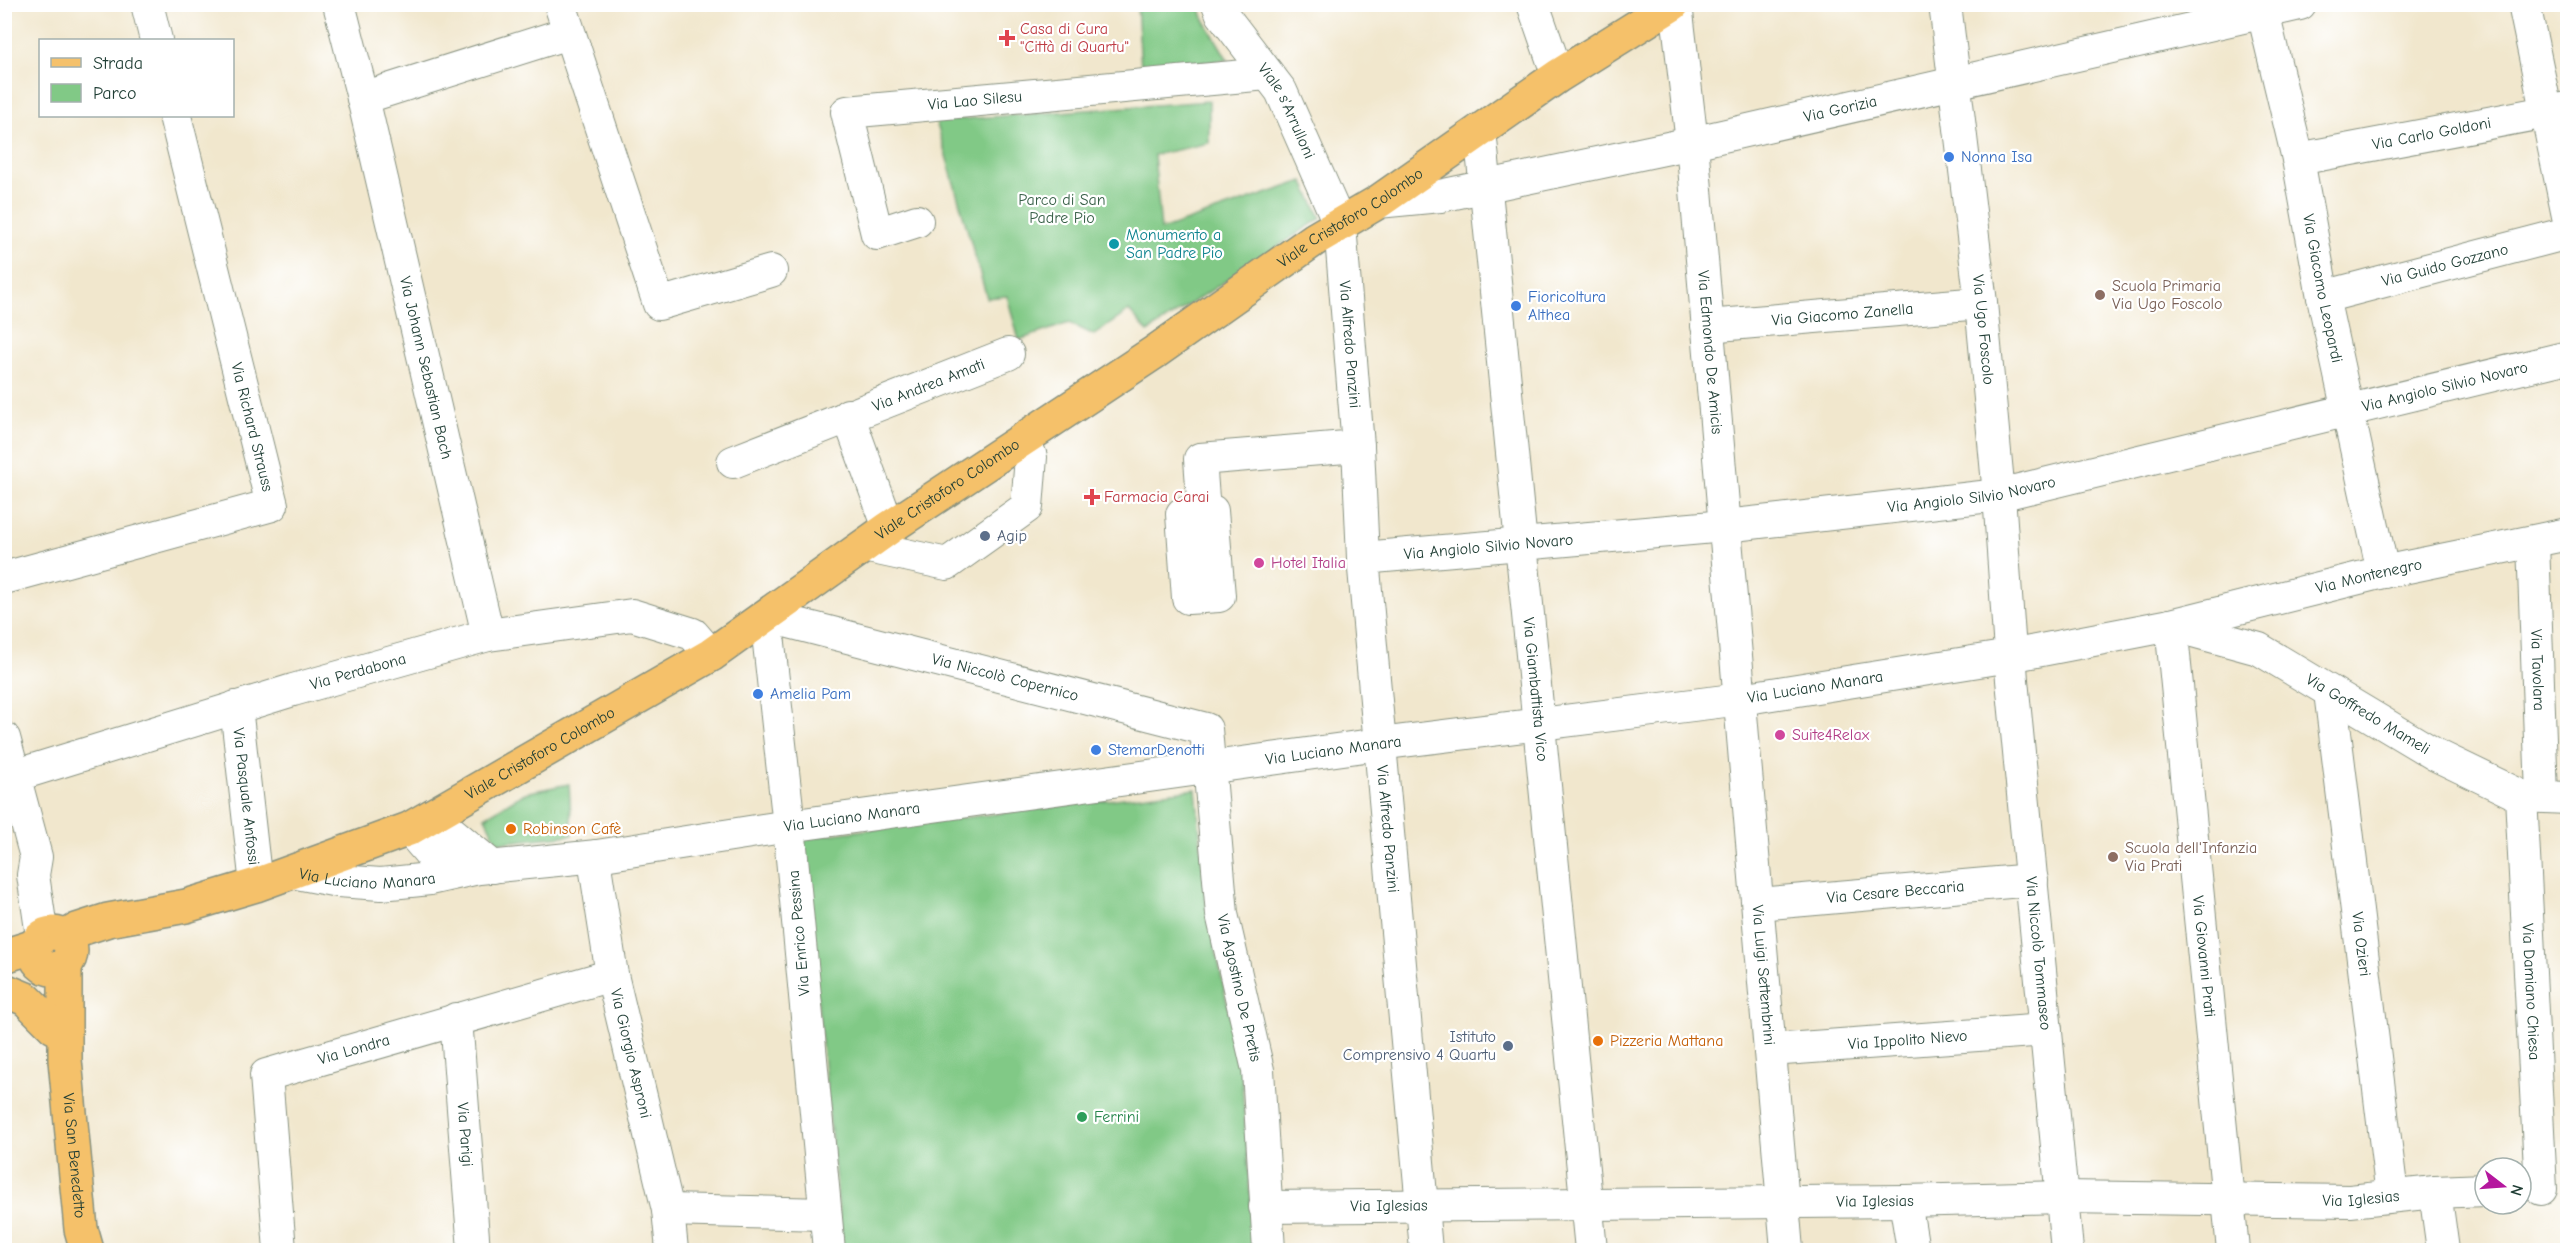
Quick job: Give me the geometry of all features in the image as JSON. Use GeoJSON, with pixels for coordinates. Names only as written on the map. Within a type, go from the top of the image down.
{"type":"FeatureCollection","features":[{"type":"Feature","properties":{"kind":"main road","name":"Viale Cristoforo Colombo"},"geometry":{"type":"LineString","coordinates":[[4,972],[47,951],[77,930],[108,920],[186,906],[256,885],[420,822],[711,655],[876,537],[1315,240],[1378,202],[1558,76],[1674,4]]}},
{"type":"Feature","properties":{"kind":"main road","name":"Via San Benedetto"},"geometry":{"type":"LineString","coordinates":[[47,951],[44,985],[65,1060]]}},
{"type":"Feature","properties":{"kind":"main road","name":"Via San Benedetto"},"geometry":{"type":"LineString","coordinates":[[47,951],[65,1060],[81,1229],[87,1251]]}},
{"type":"Feature","properties":{"kind":"main road"},"geometry":{"type":"LineString","coordinates":[[4,990],[26,999],[54,1027]]}},
{"type":"Feature","properties":{"kind":"street"},"geometry":{"type":"LineString","coordinates":[[147,4],[156,39]]}},
{"type":"Feature","properties":{"kind":"street","name":"Via Johann Sebastian Bach"},"geometry":{"type":"LineString","coordinates":[[339,4],[488,635]]}},
{"type":"Feature","properties":{"kind":"street","name":"Viale s'Arrulloni"},"geometry":{"type":"LineString","coordinates":[[1218,4],[1222,14],[1281,91],[1340,225]]}},
{"type":"Feature","properties":{"kind":"street"},"geometry":{"type":"LineString","coordinates":[[1533,4],[1558,76]]}},
{"type":"Feature","properties":{"kind":"street","name":"Via Edmondo De Amicis"},"geometry":{"type":"LineString","coordinates":[[1674,4],[1692,143],[1741,699]]}},
{"type":"Feature","properties":{"kind":"street","name":"Via Ugo Foscolo"},"geometry":{"type":"LineString","coordinates":[[1945,4],[1981,303],[1999,495],[2010,657]]}},
{"type":"Feature","properties":{"kind":"street","name":"Via Gorizia"},"geometry":{"type":"LineString","coordinates":[[1378,202],[1440,196],[1692,143],[2262,9],[2300,4]]}},
{"type":"Feature","properties":{"kind":"street"},"geometry":{"type":"LineString","coordinates":[[2524,4],[2557,110],[2568,216]]}},
{"type":"Feature","properties":{"kind":"street","name":"Via Giacomo Leopardi"},"geometry":{"type":"LineString","coordinates":[[2262,9],[2298,159],[2323,297],[2383,572]]}},
{"type":"Feature","properties":{"kind":"street"},"geometry":{"type":"LineString","coordinates":[[363,98],[564,19],[659,304],[771,271]]}},
{"type":"Feature","properties":{"kind":"street","name":"Via Lao Silesu"},"geometry":{"type":"LineString","coordinates":[[916,222],[877,234],[847,112],[1267,74]]}},
{"type":"Feature","properties":{"kind":"street","name":"Via Carlo Goldoni"},"geometry":{"type":"LineString","coordinates":[[2298,159],[2557,110]]}},
{"type":"Feature","properties":{"kind":"street","name":"Via Richard Strauss"},"geometry":{"type":"LineString","coordinates":[[4,578],[272,505],[175,117]]}},
{"type":"Feature","properties":{"kind":"street","name":"Via Giambattista Vico"},"geometry":{"type":"LineString","coordinates":[[1480,130],[1591,1251]]}},
{"type":"Feature","properties":{"kind":"street","name":"Via Alfredo Panzini"},"geometry":{"type":"LineString","coordinates":[[1340,225],[1358,446],[1363,558],[1426,1251]]}},
{"type":"Feature","properties":{"kind":"street","name":"Via Guido Gozzano"},"geometry":{"type":"LineString","coordinates":[[2323,297],[2568,232]]}},
{"type":"Feature","properties":{"kind":"street","name":"Via Giacomo Zanella"},"geometry":{"type":"LineString","coordinates":[[1707,326],[1981,303]]}},
{"type":"Feature","properties":{"kind":"street","name":"Via Andrea Amati"},"geometry":{"type":"LineString","coordinates":[[733,462],[1008,354]]}},
{"type":"Feature","properties":{"kind":"street","name":"Via Angiolo Silvio Novaro"},"geometry":{"type":"LineString","coordinates":[[1363,558],[1725,526],[1999,495],[2568,357]]}},
{"type":"Feature","properties":{"kind":"street"},"geometry":{"type":"LineString","coordinates":[[848,416],[876,537],[947,564],[1027,507],[1031,457],[1024,439]]}},
{"type":"Feature","properties":{"kind":"street"},"geometry":{"type":"LineString","coordinates":[[1204,512],[1200,459],[1358,446]]}},
{"type":"Feature","properties":{"kind":"street","name":"Via Montenegro"},"geometry":{"type":"LineString","coordinates":[[2171,625],[2383,572],[2568,534]]}},
{"type":"Feature","properties":{"kind":"street","name":"Via Tavolara"},"geometry":{"type":"LineString","coordinates":[[2533,542],[2544,796]]}},
{"type":"Feature","properties":{"kind":"street","name":"Via Perdabona"},"geometry":{"type":"LineString","coordinates":[[10,776],[236,707],[488,635],[632,615],[693,634],[711,655]]}},
{"type":"Feature","properties":{"kind":"street","name":"Via Niccolò Copernico"},"geometry":{"type":"LineString","coordinates":[[766,616],[1206,729],[1209,770]]}},
{"type":"Feature","properties":{"kind":"street","name":"Via Enrico Pessina"},"geometry":{"type":"LineString","coordinates":[[766,616],[789,826],[829,1251]]}},
{"type":"Feature","properties":{"kind":"street","name":"Via Luciano Manara"},"geometry":{"type":"LineString","coordinates":[[292,872],[338,881],[381,884],[430,879],[486,868],[597,856],[789,826],[1209,770],[1379,744],[1741,699],[2010,657],[2171,625]]}},
{"type":"Feature","properties":{"kind":"street","name":"Via Goffredo Mameli"},"geometry":{"type":"LineString","coordinates":[[2171,625],[2259,649],[2436,755],[2544,796]]}},
{"type":"Feature","properties":{"kind":"street","name":"Via Giovanni Prati"},"geometry":{"type":"LineString","coordinates":[[2171,625],[2233,1251]]}},
{"type":"Feature","properties":{"kind":"street","name":"Via Niccolò Tommaseo"},"geometry":{"type":"LineString","coordinates":[[2010,657],[2067,1251]]}},
{"type":"Feature","properties":{"kind":"street","name":"Via Ozieri"},"geometry":{"type":"LineString","coordinates":[[2330,692],[2392,1195]]}},
{"type":"Feature","properties":{"kind":"street","name":"Via Luigi Settembrini"},"geometry":{"type":"LineString","coordinates":[[1741,699],[1787,1251]]}},
{"type":"Feature","properties":{"kind":"street","name":"Via Pasquale Anfossi"},"geometry":{"type":"LineString","coordinates":[[236,707],[256,885]]}},
{"type":"Feature","properties":{"kind":"street"},"geometry":{"type":"LineString","coordinates":[[4,738],[10,776],[36,857],[49,871],[61,921],[47,951]]}},
{"type":"Feature","properties":{"kind":"street","name":"Via Agostino De Pretis"},"geometry":{"type":"LineString","coordinates":[[1209,770],[1222,915],[1258,1070],[1269,1251]]}},
{"type":"Feature","properties":{"kind":"street","name":"Via Damiano Chiesa"},"geometry":{"type":"LineString","coordinates":[[2543,1189],[2544,796]]}},
{"type":"Feature","properties":{"kind":"street"},"geometry":{"type":"LineString","coordinates":[[459,799],[486,868]]}},
{"type":"Feature","properties":{"kind":"street","name":"Via Luciano Manara"},"geometry":{"type":"LineString","coordinates":[[420,822],[439,864],[486,868]]}},
{"type":"Feature","properties":{"kind":"street","name":"Via Giorgio Asproni"},"geometry":{"type":"LineString","coordinates":[[597,856],[596,872],[612,975],[668,1210],[672,1251]]}},
{"type":"Feature","properties":{"kind":"street","name":"Via Cesare Beccaria"},"geometry":{"type":"LineString","coordinates":[[1758,904],[2031,880]]}},
{"type":"Feature","properties":{"kind":"street","name":"Via Londra"},"geometry":{"type":"LineString","coordinates":[[280,1251],[266,1075],[612,975]]}},
{"type":"Feature","properties":{"kind":"street","name":"Via Parigi"},"geometry":{"type":"LineString","coordinates":[[456,1019],[474,1251]]}},
{"type":"Feature","properties":{"kind":"street","name":"Via Ippolito Nievo"},"geometry":{"type":"LineString","coordinates":[[1770,1050],[2046,1030]]}},
{"type":"Feature","properties":{"kind":"street","name":"Via Iglesias"},"geometry":{"type":"LineString","coordinates":[[1265,1207],[1905,1201],[2062,1197],[2350,1201],[2392,1195],[2473,1190]]}},
{"type":"Feature","properties":{"kind":"street"},"geometry":{"type":"LineString","coordinates":[[2435,1192],[2443,1251]]}},
{"type":"Feature","properties":{"kind":"street"},"geometry":{"type":"LineString","coordinates":[[1905,1201],[1913,1251]]}},
{"type":"Feature","properties":{"kind":"street"},"geometry":{"type":"LineString","coordinates":[[668,1210],[825,1214]]}},
{"type":"Feature","properties":{"kind":"green space"},"geometry":{"type":"Polygon","coordinates":[[[1137,5],[1199,5],[1203,18],[1228,60],[1141,68],[1137,5]]]}},
{"type":"Feature","properties":{"kind":"green space","name":"Parco di San Padre Pio"},"geometry":{"type":"Polygon","coordinates":[[[1209,101],[1209,143],[1154,155],[1161,230],[1303,181],[1321,218],[1148,332],[1129,311],[1094,335],[1069,323],[1019,340],[1007,296],[987,298],[936,121],[1209,101]]]}},
{"type":"Feature","properties":{"kind":"green space"},"geometry":{"type":"Polygon","coordinates":[[[569,784],[572,835],[497,843],[485,817],[525,793],[569,784]]]}},
{"type":"Feature","properties":{"kind":"green space"},"geometry":{"type":"Polygon","coordinates":[[[1196,789],[1206,903],[1241,1069],[1254,1250],[843,1250],[801,838],[1196,789]]]}},
{"type":"Feature","properties":{"kind":"place","name":"Casa di Cura \"Città di Quartu\""},"geometry":{"type":"Point","coordinates":[1007,38]}},
{"type":"Feature","properties":{"kind":"place","name":"Nonna Isa"},"geometry":{"type":"Point","coordinates":[1949,157]}},
{"type":"Feature","properties":{"kind":"place","name":"Monumento a San Padre Pio"},"geometry":{"type":"Point","coordinates":[1114,244]}},
{"type":"Feature","properties":{"kind":"place","name":"Scuola Primaria Via Ugo Foscolo"},"geometry":{"type":"Point","coordinates":[2100,295]}},
{"type":"Feature","properties":{"kind":"place","name":"Fioricoltura Althea"},"geometry":{"type":"Point","coordinates":[1516,306]}},
{"type":"Feature","properties":{"kind":"place","name":"Farmacia Carai"},"geometry":{"type":"Point","coordinates":[1092,497]}},
{"type":"Feature","properties":{"kind":"place","name":"Agip"},"geometry":{"type":"Point","coordinates":[985,536]}},
{"type":"Feature","properties":{"kind":"place","name":"Hotel Italia"},"geometry":{"type":"Point","coordinates":[1259,563]}},
{"type":"Feature","properties":{"kind":"place","name":"Amelia Pam"},"geometry":{"type":"Point","coordinates":[758,694]}},
{"type":"Feature","properties":{"kind":"place","name":"Suite4Relax"},"geometry":{"type":"Point","coordinates":[1780,735]}},
{"type":"Feature","properties":{"kind":"place","name":"StemarDenotti"},"geometry":{"type":"Point","coordinates":[1096,750]}},
{"type":"Feature","properties":{"kind":"place","name":"Robinson Cafè"},"geometry":{"type":"Point","coordinates":[511,829]}},
{"type":"Feature","properties":{"kind":"place","name":"Scuola dell'Infanzia Via Prati"},"geometry":{"type":"Point","coordinates":[2113,857]}},
{"type":"Feature","properties":{"kind":"place","name":"Pizzeria Mattana"},"geometry":{"type":"Point","coordinates":[1598,1041]}},
{"type":"Feature","properties":{"kind":"place","name":"Istituto Comprensivo 4 Quartu"},"geometry":{"type":"Point","coordinates":[1508,1046]}},
{"type":"Feature","properties":{"kind":"place","name":"Ferrini"},"geometry":{"type":"Point","coordinates":[1082,1117]}}]}
